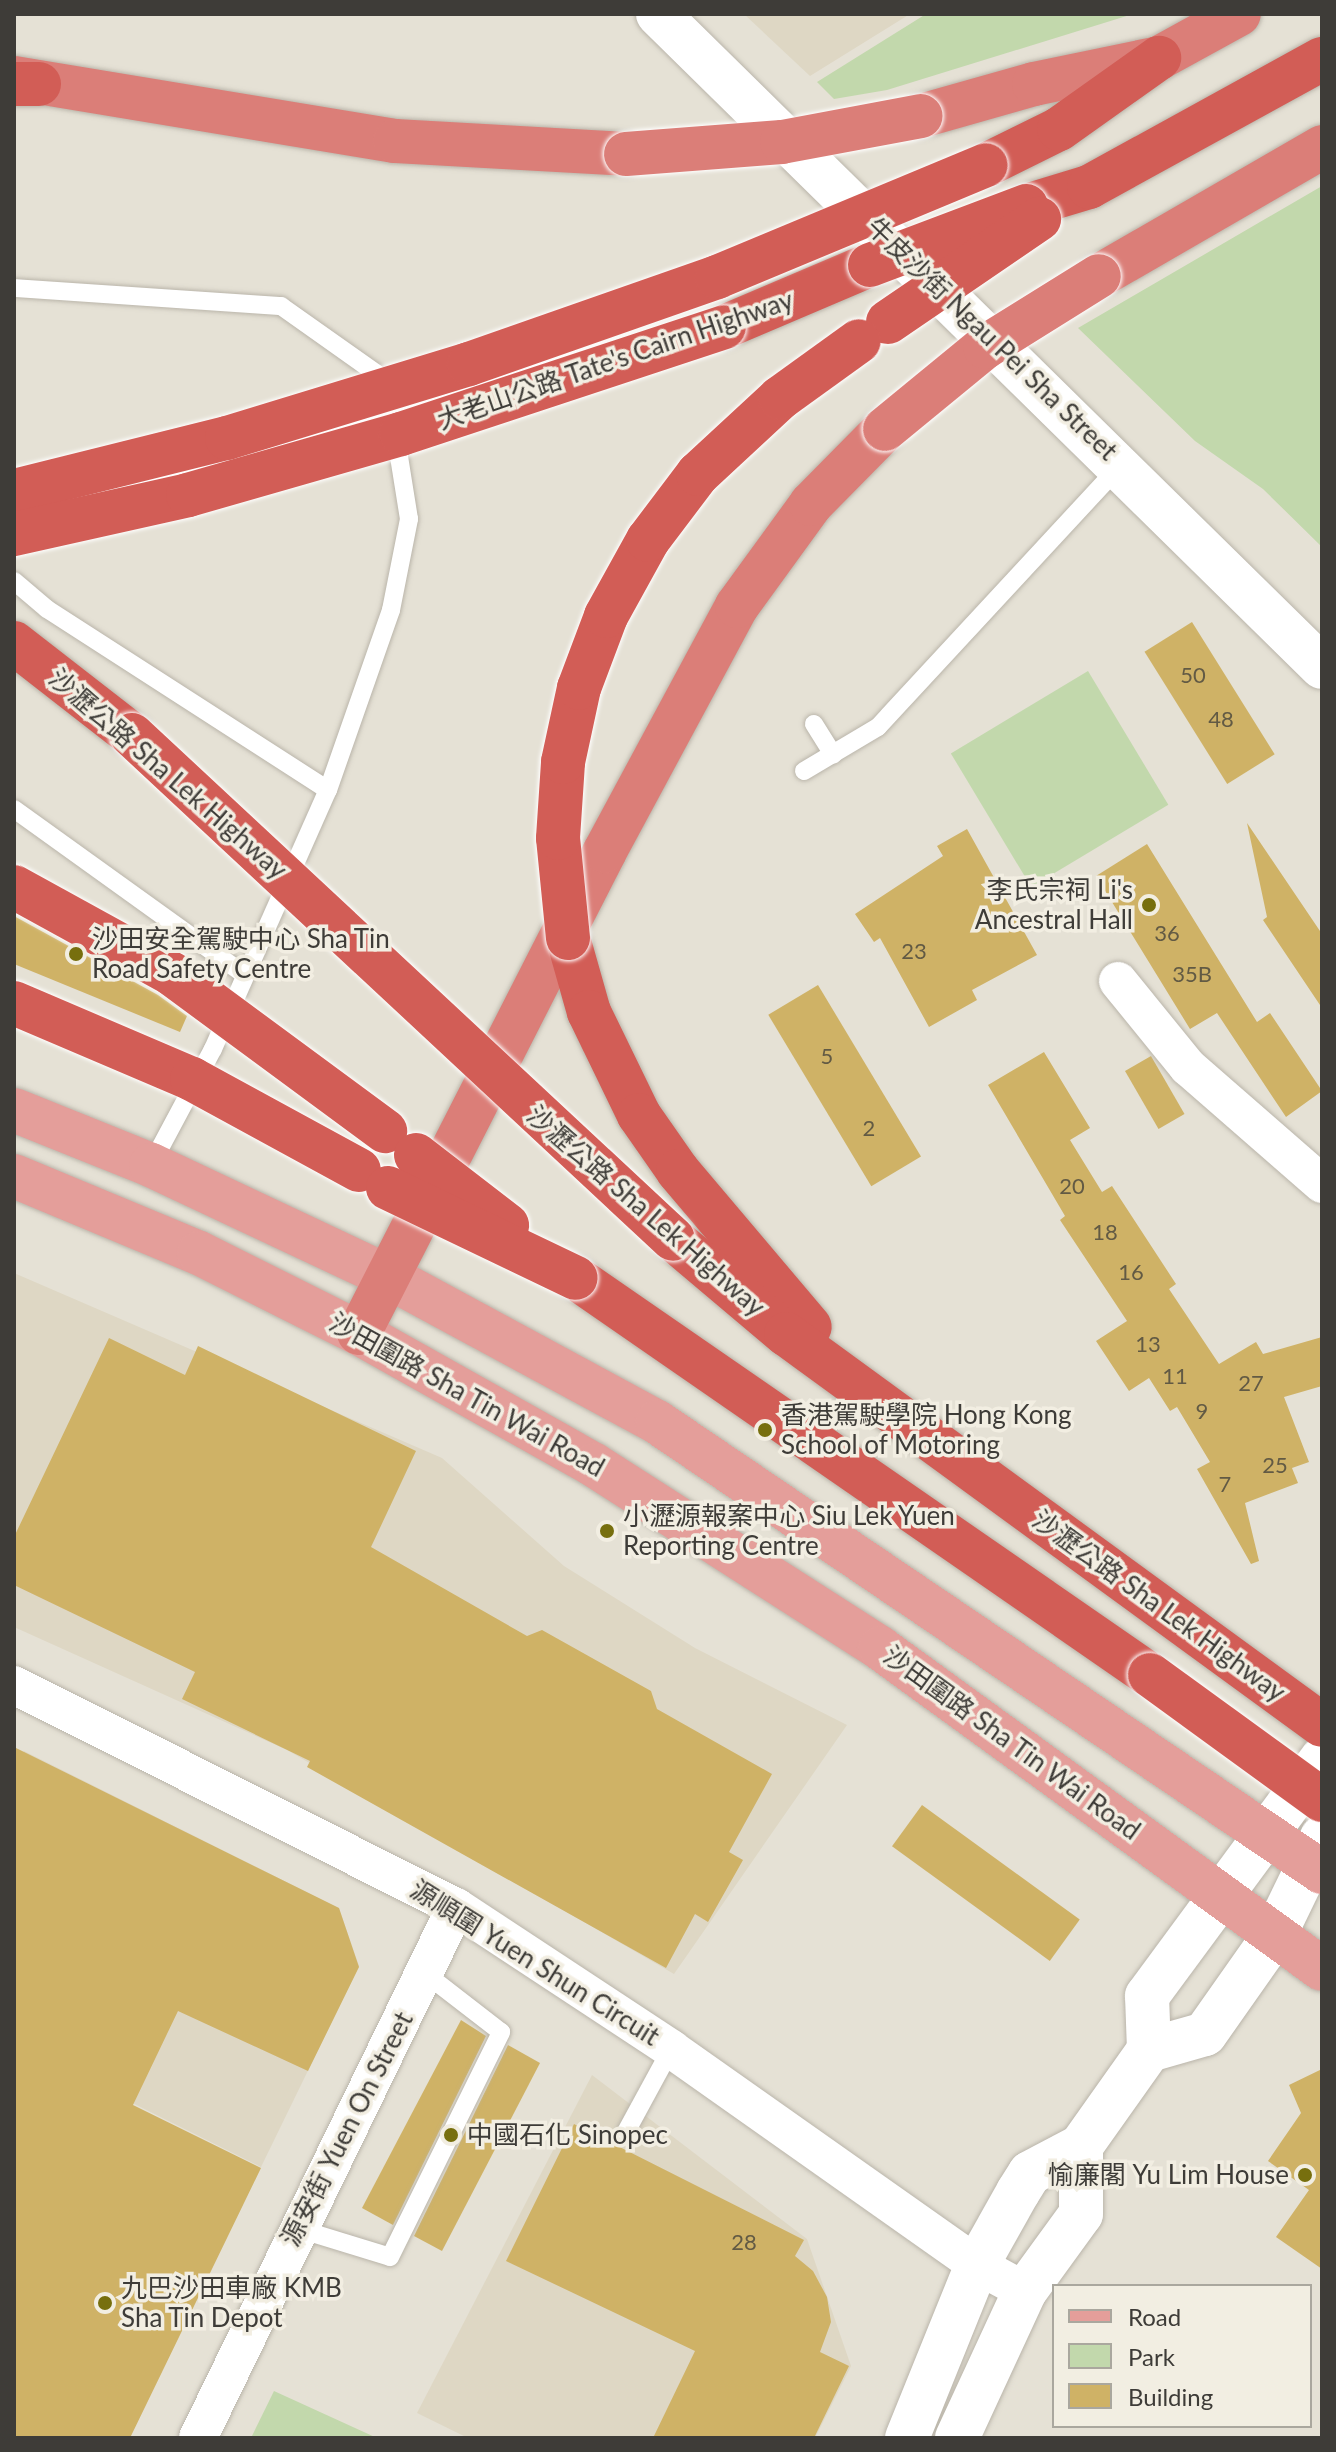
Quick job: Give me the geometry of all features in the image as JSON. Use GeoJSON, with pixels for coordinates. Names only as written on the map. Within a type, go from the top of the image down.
{"type":"FeatureCollection","features":[{"type":"Feature","properties":{"kind":"highway","name":"大老山公路 Tate's Cairn Highway"},"geometry":{"type":"LineString","coordinates":[[14,491],[227,438],[484,359],[717,277],[986,165],[1059,129],[1159,58],[1239,14]]}},
{"type":"Feature","properties":{"kind":"highway"},"geometry":{"type":"LineString","coordinates":[[22,82],[395,141],[626,154],[768,144],[921,116],[1034,84],[1159,58]]}},
{"type":"Feature","properties":{"kind":"highway"},"geometry":{"type":"LineString","coordinates":[[888,1405],[810,1327],[700,1197],[622,1087],[589,1012],[568,938],[558,838],[563,762],[576,700],[606,616],[648,540],[698,474],[811,375],[1033,212],[1089,187],[1322,59]]}},
{"type":"Feature","properties":{"kind":"highway"},"geometry":{"type":"LineString","coordinates":[[359,1333],[737,606],[811,504],[885,429],[985,347],[1099,276],[1322,147]]}},
{"type":"Feature","properties":{"kind":"highway","name":"大老山公路 Tate's Cairn Highway"},"geometry":{"type":"LineString","coordinates":[[14,534],[188,495],[569,380],[745,319],[1033,212]]}},
{"type":"Feature","properties":{"kind":"highway","name":"沙瀝公路 Sha Lek Highway"},"geometry":{"type":"LineString","coordinates":[[14,643],[132,735],[234,826],[474,1059],[663,1229],[786,1334],[888,1405],[1322,1725]]}},
{"type":"Feature","properties":{"kind":"highway"},"geometry":{"type":"LineString","coordinates":[[14,887],[172,974],[250,1027],[576,1278],[1322,1800]]}},
{"type":"Feature","properties":{"kind":"highway"},"geometry":{"type":"LineString","coordinates":[[14,1003],[192,1079],[388,1188],[576,1278]]}},
{"type":"Feature","properties":{"kind":"main road"},"geometry":{"type":"LineString","coordinates":[[14,1110],[151,1165],[387,1276],[668,1428],[1263,1833],[1317,1857]]}},
{"type":"Feature","properties":{"kind":"main road","name":"沙田圍路 Sha Tin Wai Road"},"geometry":{"type":"LineString","coordinates":[[14,1176],[199,1253],[359,1333],[594,1465],[807,1600],[1322,1969]]}},
{"type":"Feature","properties":{"kind":"street","name":"牛皮沙街 Ngau Pei Sha Street"},"geometry":{"type":"LineString","coordinates":[[658,14],[1121,465],[1322,667]]}},
{"type":"Feature","properties":{"kind":"street"},"geometry":{"type":"LineString","coordinates":[[1118,981],[1188,1067],[1322,1184]]}},
{"type":"Feature","properties":{"kind":"street","name":"源順圍 Yuen Shun Circuit"},"geometry":{"type":"LineString","coordinates":[[14,1685],[456,1907],[671,2049],[977,2265],[1025,2291]]}},
{"type":"Feature","properties":{"kind":"street"},"geometry":{"type":"LineString","coordinates":[[907,2438],[977,2265],[1030,2173],[1081,2146],[1149,2050],[1147,1996],[1263,1833],[1322,1759]]}},
{"type":"Feature","properties":{"kind":"street"},"geometry":{"type":"LineString","coordinates":[[1149,2050],[1205,2034],[1274,1936],[1317,1857]]}},
{"type":"Feature","properties":{"kind":"street","name":"源安街 Yuen On Street"},"geometry":{"type":"LineString","coordinates":[[198,2438],[296,2228],[426,1974],[456,1907]]}},
{"type":"Feature","properties":{"kind":"street"},"geometry":{"type":"LineString","coordinates":[[957,2438],[1025,2291],[1081,2214],[1081,2146]]}},
{"type":"Feature","properties":{"kind":"lane"},"geometry":{"type":"LineString","coordinates":[[14,288],[281,306],[377,374],[401,449],[409,519],[391,610],[328,790],[213,1049],[151,1165]]}},
{"type":"Feature","properties":{"kind":"lane"},"geometry":{"type":"LineString","coordinates":[[804,771],[878,727],[1121,465]]}},
{"type":"Feature","properties":{"kind":"lane"},"geometry":{"type":"LineString","coordinates":[[14,581],[47,609],[328,790]]}},
{"type":"Feature","properties":{"kind":"lane"},"geometry":{"type":"LineString","coordinates":[[814,724],[833,754]]}},
{"type":"Feature","properties":{"kind":"lane"},"geometry":{"type":"LineString","coordinates":[[14,809],[245,975]]}},
{"type":"Feature","properties":{"kind":"lane"},"geometry":{"type":"LineString","coordinates":[[296,2228],[390,2257],[501,2032],[426,1974]]}},
{"type":"Feature","properties":{"kind":"lane"},"geometry":{"type":"LineString","coordinates":[[626,2132],[671,2049]]}},
{"type":"Feature","properties":{"kind":"shaded area"},"geometry":{"type":"Polygon","coordinates":[[[744,14],[910,14],[810,76],[744,14]]]}},
{"type":"Feature","properties":{"kind":"shaded area"},"geometry":{"type":"Polygon","coordinates":[[[14,1273],[442,1458],[564,1566],[695,1648],[847,1725],[674,1974],[287,1750],[14,1627],[14,1273]]]}},
{"type":"Feature","properties":{"kind":"shaded area"},"geometry":{"type":"Polygon","coordinates":[[[24,1751],[339,1908],[359,1966],[261,2167],[14,2044],[14,1772],[24,1751]]]}},
{"type":"Feature","properties":{"kind":"shaded area"},"geometry":{"type":"Polygon","coordinates":[[[592,2075],[807,2239],[851,2366],[815,2438],[468,2438],[417,2413],[592,2075]]]}},
{"type":"Feature","properties":{"kind":"green space"},"geometry":{"type":"Polygon","coordinates":[[[926,14],[1133,14],[887,90],[834,99],[817,82],[926,14]]]}},
{"type":"Feature","properties":{"kind":"green space"},"geometry":{"type":"Polygon","coordinates":[[[1322,186],[1322,547],[1263,489],[1195,441],[1078,328],[1322,186]]]}},
{"type":"Feature","properties":{"kind":"green space"},"geometry":{"type":"Polygon","coordinates":[[[1088,671],[1168,805],[1031,887],[951,753],[1088,671]]]}},
{"type":"Feature","properties":{"kind":"green space"},"geometry":{"type":"Polygon","coordinates":[[[274,2391],[377,2438],[251,2438],[274,2391]]]}},
{"type":"Feature","properties":{"kind":"building"},"geometry":{"type":"Polygon","coordinates":[[[1192,622],[1275,754],[1227,784],[1145,652],[1192,622]]]}},
{"type":"Feature","properties":{"kind":"building"},"geometry":{"type":"Polygon","coordinates":[[[1247,823],[1322,934],[1322,1008],[1263,920],[1267,917],[1247,823]]]}},
{"type":"Feature","properties":{"kind":"building"},"geometry":{"type":"Polygon","coordinates":[[[967,829],[1037,955],[972,990],[977,1000],[929,1027],[880,938],[874,942],[855,914],[943,856],[937,846],[967,829]]]}},
{"type":"Feature","properties":{"kind":"building"},"geometry":{"type":"Polygon","coordinates":[[[1147,844],[1257,1022],[1270,1013],[1322,1091],[1286,1117],[1217,1013],[1190,1029],[1096,876],[1147,844]]]}},
{"type":"Feature","properties":{"kind":"building"},"geometry":{"type":"Polygon","coordinates":[[[14,916],[158,995],[187,1016],[180,1032],[14,964],[14,916]]]}},
{"type":"Feature","properties":{"kind":"building"},"geometry":{"type":"Polygon","coordinates":[[[818,985],[921,1156],[871,1186],[768,1015],[818,985]]]}},
{"type":"Feature","properties":{"kind":"building"},"geometry":{"type":"Polygon","coordinates":[[[1044,1052],[1090,1128],[1070,1140],[1102,1192],[1112,1186],[1176,1284],[1169,1289],[1219,1364],[1256,1342],[1263,1354],[1322,1337],[1322,1386],[1284,1397],[1309,1462],[1292,1468],[1298,1483],[1245,1503],[1259,1561],[1251,1564],[1197,1469],[1210,1462],[1177,1407],[1170,1411],[1149,1378],[1129,1391],[1096,1341],[1127,1321],[1060,1220],[1065,1216],[988,1085],[1044,1052]]]}},
{"type":"Feature","properties":{"kind":"building"},"geometry":{"type":"Polygon","coordinates":[[[1151,1056],[1184,1114],[1159,1129],[1125,1071],[1151,1056]]]}},
{"type":"Feature","properties":{"kind":"building"},"geometry":{"type":"Polygon","coordinates":[[[109,1338],[185,1375],[198,1346],[416,1451],[371,1547],[527,1636],[542,1630],[651,1691],[657,1709],[772,1774],[729,1852],[743,1860],[708,1922],[695,1914],[666,1968],[307,1767],[310,1761],[182,1699],[195,1672],[14,1585],[14,1537],[109,1338]]]}},
{"type":"Feature","properties":{"kind":"building"},"geometry":{"type":"Polygon","coordinates":[[[14,1747],[339,1908],[359,1967],[308,2071],[178,2011],[133,2105],[261,2168],[130,2438],[14,2438],[14,1747]]]}},
{"type":"Feature","properties":{"kind":"building"},"geometry":{"type":"Polygon","coordinates":[[[922,1805],[1080,1920],[1050,1961],[892,1846],[922,1805]]]}},
{"type":"Feature","properties":{"kind":"building"},"geometry":{"type":"Polygon","coordinates":[[[461,2020],[486,2036],[393,2225],[362,2208],[461,2020]]]}},
{"type":"Feature","properties":{"kind":"building"},"geometry":{"type":"Polygon","coordinates":[[[508,2045],[540,2063],[442,2251],[414,2236],[508,2045]]]}},
{"type":"Feature","properties":{"kind":"building","name":"愉廉閣 Yu Lim House"},"geometry":{"type":"Polygon","coordinates":[[[1322,2069],[1322,2269],[1276,2237],[1309,2190],[1268,2161],[1301,2113],[1289,2085],[1322,2069]]]}},
{"type":"Feature","properties":{"kind":"building"},"geometry":{"type":"Polygon","coordinates":[[[574,2124],[804,2240],[795,2256],[813,2271],[827,2297],[831,2322],[820,2352],[849,2366],[814,2438],[653,2438],[695,2351],[506,2261],[574,2124]]]}},
{"type":"Feature","properties":{"kind":"place","name":"李氏宗祠 Li's Ancestral Hall"},"geometry":{"type":"Point","coordinates":[1149,905]}},
{"type":"Feature","properties":{"kind":"place","name":"沙田安全駕駛中心 Sha Tin Road Safety Centre"},"geometry":{"type":"Point","coordinates":[76,954]}},
{"type":"Feature","properties":{"kind":"place","name":"香港駕駛學院 Hong Kong School of Motoring"},"geometry":{"type":"Point","coordinates":[765,1430]}},
{"type":"Feature","properties":{"kind":"place","name":"小瀝源報案中心 Siu Lek Yuen Reporting Centre"},"geometry":{"type":"Point","coordinates":[607,1531]}},
{"type":"Feature","properties":{"kind":"place","name":"中國石化 Sinopec"},"geometry":{"type":"Point","coordinates":[451,2135]}},
{"type":"Feature","properties":{"kind":"place","name":"愉廉閣 Yu Lim House"},"geometry":{"type":"Point","coordinates":[1305,2175]}},
{"type":"Feature","properties":{"kind":"place","name":"九巴沙田車廠 KMB Sha Tin Depot"},"geometry":{"type":"Point","coordinates":[105,2303]}}]}
